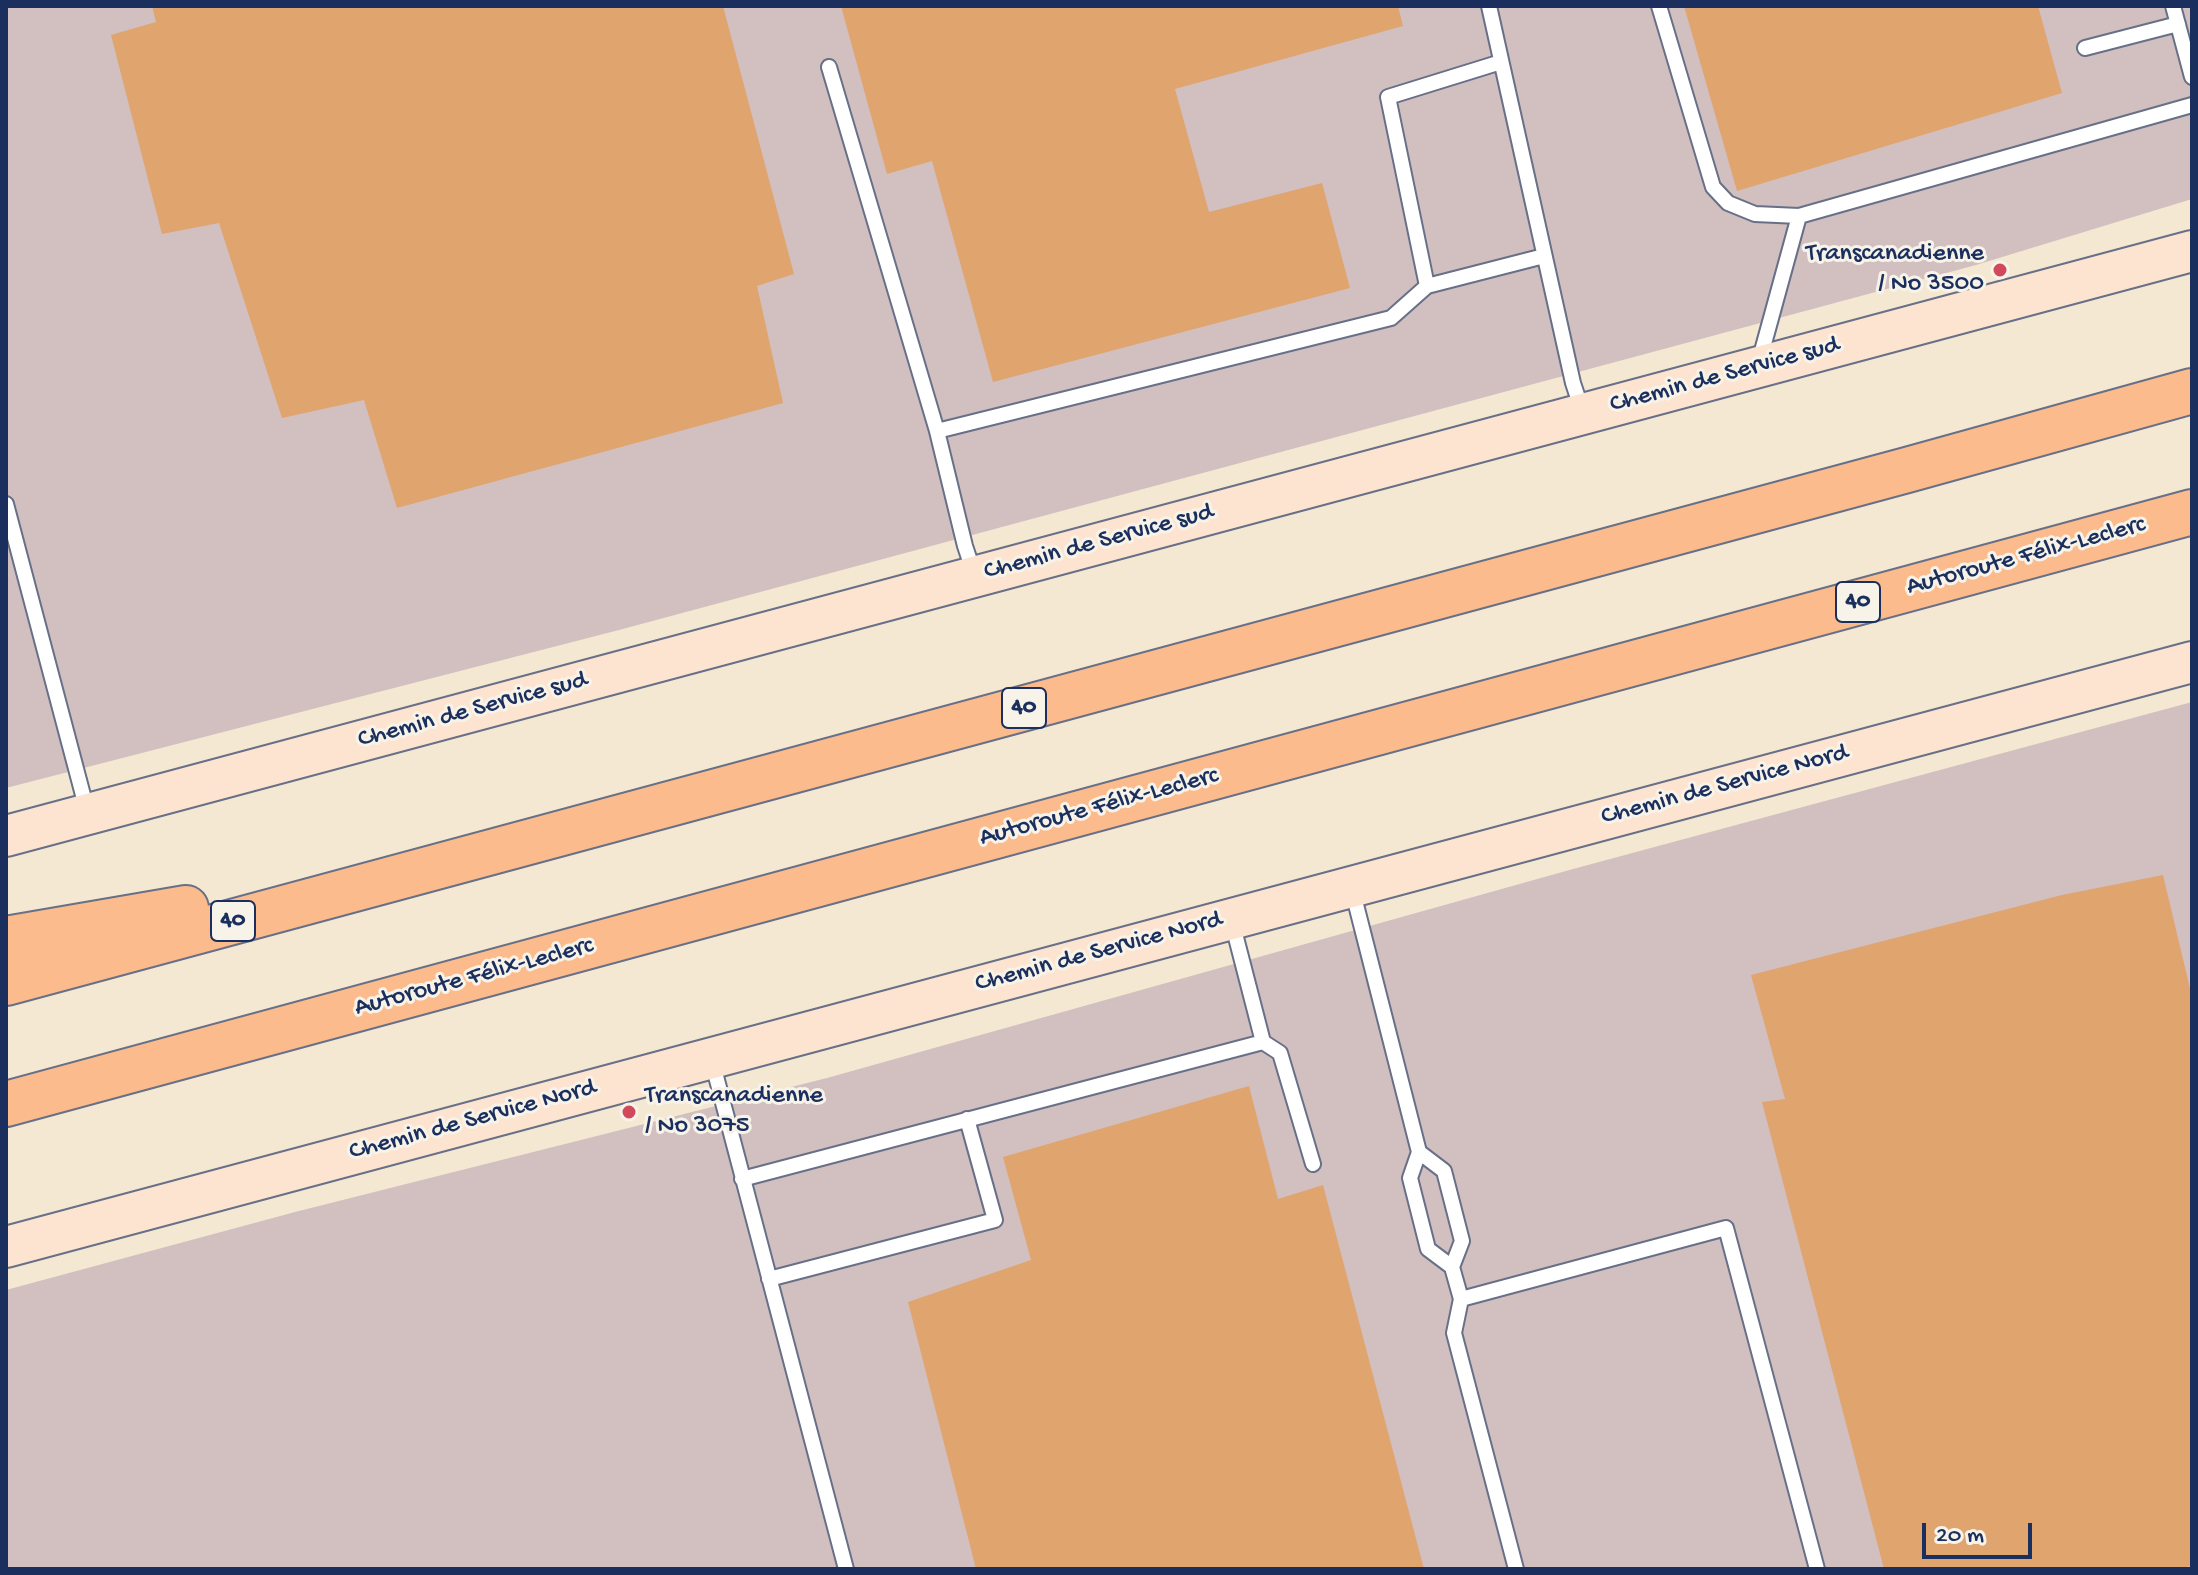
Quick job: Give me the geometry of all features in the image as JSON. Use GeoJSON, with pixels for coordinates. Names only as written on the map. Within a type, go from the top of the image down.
{"type":"FeatureCollection","features":[{"type":"Feature","properties":{"kind":"highway","name":"40"},"geometry":{"type":"LineString","coordinates":[[6,983],[2192,391]]}},
{"type":"Feature","properties":{"kind":"highway","name":"Autoroute Félix-Leclerc"},"geometry":{"type":"LineString","coordinates":[[17,1102],[2192,512]]}},
{"type":"Feature","properties":{"kind":"highway"},"geometry":{"type":"LineString","coordinates":[[6,939],[460,860]]}},
{"type":"Feature","properties":{"kind":"main road","name":"Chemin de Service sud"},"geometry":{"type":"LineString","coordinates":[[6,836],[2192,251]]}},
{"type":"Feature","properties":{"kind":"main road","name":"Chemin de Service Nord"},"geometry":{"type":"LineString","coordinates":[[6,1247],[2192,662]]}},
{"type":"Feature","properties":{"kind":"lane"},"geometry":{"type":"LineString","coordinates":[[1489,6],[1573,383],[1584,414]]}},
{"type":"Feature","properties":{"kind":"lane"},"geometry":{"type":"LineString","coordinates":[[1659,6],[1713,187],[1728,203],[1755,214],[1799,216],[2192,105]]}},
{"type":"Feature","properties":{"kind":"lane"},"geometry":{"type":"LineString","coordinates":[[2173,6],[2192,77]]}},
{"type":"Feature","properties":{"kind":"lane"},"geometry":{"type":"LineString","coordinates":[[2085,48],[2178,24]]}},
{"type":"Feature","properties":{"kind":"lane"},"geometry":{"type":"LineString","coordinates":[[1427,286],[1388,97],[1501,62]]}},
{"type":"Feature","properties":{"kind":"lane"},"geometry":{"type":"LineString","coordinates":[[829,67],[937,431],[975,576]]}},
{"type":"Feature","properties":{"kind":"lane"},"geometry":{"type":"LineString","coordinates":[[1757,368],[1799,216]]}},
{"type":"Feature","properties":{"kind":"lane"},"geometry":{"type":"LineString","coordinates":[[937,431],[1391,318],[1427,286],[1544,256]]}},
{"type":"Feature","properties":{"kind":"lane"},"geometry":{"type":"LineString","coordinates":[[6,504],[88,814]]}},
{"type":"Feature","properties":{"kind":"lane"},"geometry":{"type":"LineString","coordinates":[[1351,886],[1419,1152],[1410,1178],[1428,1249],[1452,1267]]}},
{"type":"Feature","properties":{"kind":"lane"},"geometry":{"type":"LineString","coordinates":[[1231,918],[1263,1042],[1280,1053],[1313,1164]]}},
{"type":"Feature","properties":{"kind":"lane"},"geometry":{"type":"LineString","coordinates":[[742,1179],[1263,1042]]}},
{"type":"Feature","properties":{"kind":"lane"},"geometry":{"type":"LineString","coordinates":[[711,1057],[846,1569]]}},
{"type":"Feature","properties":{"kind":"lane"},"geometry":{"type":"LineString","coordinates":[[769,1279],[995,1220],[967,1119]]}},
{"type":"Feature","properties":{"kind":"lane"},"geometry":{"type":"LineString","coordinates":[[1419,1152],[1444,1171],[1462,1241],[1452,1267],[1461,1299],[1454,1333],[1516,1569]]}},
{"type":"Feature","properties":{"kind":"lane"},"geometry":{"type":"LineString","coordinates":[[1461,1299],[1726,1228],[1817,1569]]}},
{"type":"Feature","properties":{"kind":"shaded area"},"geometry":{"type":"Polygon","coordinates":[[[6,6],[2192,6],[2192,199],[1976,265],[619,630],[6,788],[6,6]]]}},
{"type":"Feature","properties":{"kind":"shaded area"},"geometry":{"type":"Polygon","coordinates":[[[2192,702],[2192,1569],[6,1569],[6,1290],[295,1212],[827,1078],[1573,869],[2192,702]]]}},
{"type":"Feature","properties":{"kind":"building"},"geometry":{"type":"Polygon","coordinates":[[[152,6],[723,6],[794,274],[757,286],[783,403],[397,508],[364,400],[282,418],[219,223],[162,234],[111,35],[156,22],[152,6]]]}},
{"type":"Feature","properties":{"kind":"building"},"geometry":{"type":"Polygon","coordinates":[[[841,6],[1398,6],[1403,26],[1175,89],[1209,212],[1322,183],[1350,288],[993,382],[932,161],[887,174],[841,6]]]}},
{"type":"Feature","properties":{"kind":"building"},"geometry":{"type":"Polygon","coordinates":[[[1684,6],[2038,6],[2062,93],[1737,191],[1684,6]]]}},
{"type":"Feature","properties":{"kind":"building"},"geometry":{"type":"Polygon","coordinates":[[[2163,875],[2192,997],[2192,1565],[2182,1569],[1884,1569],[1762,1102],[1785,1099],[1751,975],[2062,895],[2163,875]]]}},
{"type":"Feature","properties":{"kind":"building"},"geometry":{"type":"Polygon","coordinates":[[[1249,1086],[1278,1199],[1323,1185],[1424,1569],[976,1569],[908,1302],[1031,1260],[1003,1157],[1249,1086]]]}},
{"type":"Feature","properties":{"kind":"place","name":"Transcanadienne / No 3500"},"geometry":{"type":"Point","coordinates":[2000,270]}},
{"type":"Feature","properties":{"kind":"place","name":"Transcanadienne / No 3075"},"geometry":{"type":"Point","coordinates":[629,1112]}}]}
